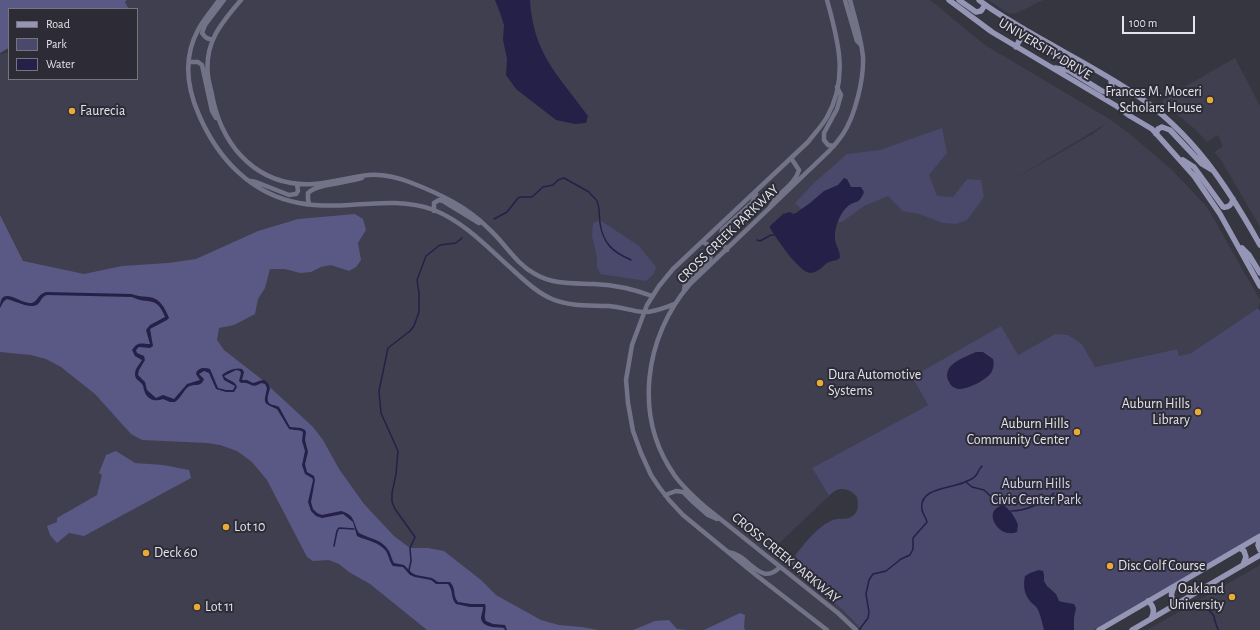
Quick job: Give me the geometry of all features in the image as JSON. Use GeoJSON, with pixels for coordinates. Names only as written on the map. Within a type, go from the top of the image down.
{"type":"FeatureCollection","features":[{"type":"Feature","properties":{"kind":"main road","name":"UNIVERSITY DRIVE"},"geometry":{"type":"LineString","coordinates":[[949,0],[980,24],[1016,47],[1118,107],[1152,129],[1194,176],[1210,198],[1260,286]]}},
{"type":"Feature","properties":{"kind":"main road"},"geometry":{"type":"LineString","coordinates":[[959,0],[976,12],[981,11],[985,5]]}},
{"type":"Feature","properties":{"kind":"main road","name":"UNIVERSITY DRIVE"},"geometry":{"type":"LineString","coordinates":[[979,0],[1135,94],[1172,123],[1194,146],[1214,171],[1233,199],[1260,245]]}},
{"type":"Feature","properties":{"kind":"main road"},"geometry":{"type":"LineString","coordinates":[[1016,47],[1020,40],[1025,38],[1030,39],[1069,62],[1093,69]]}},
{"type":"Feature","properties":{"kind":"main road"},"geometry":{"type":"LineString","coordinates":[[1049,66],[1068,70],[1102,91],[1108,93],[1112,90],[1112,80]]}},
{"type":"Feature","properties":{"kind":"main road"},"geometry":{"type":"LineString","coordinates":[[1156,134],[1158,129],[1162,127],[1170,130],[1202,164],[1214,171]]}},
{"type":"Feature","properties":{"kind":"main road"},"geometry":{"type":"LineString","coordinates":[[1176,156],[1194,167],[1223,207],[1230,205],[1233,199]]}},
{"type":"Feature","properties":{"kind":"main road"},"geometry":{"type":"LineString","coordinates":[[1236,242],[1250,255],[1260,273]]}},
{"type":"Feature","properties":{"kind":"main road"},"geometry":{"type":"LineString","coordinates":[[1098,630],[1260,537]]}},
{"type":"Feature","properties":{"kind":"main road"},"geometry":{"type":"LineString","coordinates":[[1260,537],[1258,545],[1260,550]]}},
{"type":"Feature","properties":{"kind":"main road"},"geometry":{"type":"LineString","coordinates":[[1240,548],[1244,551],[1246,557],[1242,566]]}},
{"type":"Feature","properties":{"kind":"main road"},"geometry":{"type":"LineString","coordinates":[[1132,630],[1260,555]]}},
{"type":"Feature","properties":{"kind":"main road"},"geometry":{"type":"LineString","coordinates":[[1175,586],[1172,590],[1171,596],[1177,604]]}},
{"type":"Feature","properties":{"kind":"main road"},"geometry":{"type":"LineString","coordinates":[[1148,601],[1154,608],[1154,614],[1151,619]]}},
{"type":"Feature","properties":{"kind":"street"},"geometry":{"type":"LineString","coordinates":[[219,0],[198,29],[191,47],[188,80],[193,102],[208,135],[220,154],[230,166],[249,181],[273,195],[301,204],[329,206],[401,203],[434,211],[452,219],[467,229],[543,295],[568,304],[609,306],[644,312],[675,304]]}},
{"type":"Feature","properties":{"kind":"street"},"geometry":{"type":"LineString","coordinates":[[213,39],[210,40],[205,38],[202,33],[205,25],[224,0]]}},
{"type":"Feature","properties":{"kind":"street"},"geometry":{"type":"LineString","coordinates":[[218,120],[208,77],[207,65],[213,39],[221,24],[241,0]]}},
{"type":"Feature","properties":{"kind":"street","name":"CROSS CREEK PARKWAY"},"geometry":{"type":"LineString","coordinates":[[826,630],[728,552],[684,515],[665,496],[651,475],[633,431],[626,380],[632,345],[644,312],[652,296],[673,269],[792,158],[808,142],[827,118],[835,99],[840,73],[840,54],[828,0]]}},
{"type":"Feature","properties":{"kind":"street"},"geometry":{"type":"LineString","coordinates":[[845,0],[857,41],[861,45]]}},
{"type":"Feature","properties":{"kind":"street","name":"CROSS CREEK PARKWAY"},"geometry":{"type":"LineString","coordinates":[[850,0],[858,28],[863,59],[856,104],[851,120],[843,135],[834,146],[684,291],[675,304],[657,338],[650,364],[648,393],[654,434],[666,461],[675,476],[687,490],[724,522],[838,613],[856,630]]}},
{"type":"Feature","properties":{"kind":"street"},"geometry":{"type":"LineString","coordinates":[[189,62],[198,62],[202,65],[212,112],[233,148],[248,163],[267,175],[297,184],[318,183],[371,175],[402,179],[462,207],[488,227],[521,265],[545,279],[563,283],[612,286],[635,290],[652,296]]}},
{"type":"Feature","properties":{"kind":"street"},"geometry":{"type":"LineString","coordinates":[[834,146],[828,145],[824,140],[824,134],[837,109],[841,95],[837,87]]}},
{"type":"Feature","properties":{"kind":"street"},"geometry":{"type":"LineString","coordinates":[[769,210],[774,199],[797,176],[799,170],[792,158]]}},
{"type":"Feature","properties":{"kind":"street"},"geometry":{"type":"LineString","coordinates":[[309,204],[308,193],[315,188],[353,182],[371,175]]}},
{"type":"Feature","properties":{"kind":"street"},"geometry":{"type":"LineString","coordinates":[[249,181],[256,182],[288,196],[296,194],[298,191],[297,184]]}},
{"type":"Feature","properties":{"kind":"street"},"geometry":{"type":"LineString","coordinates":[[727,250],[720,239],[722,230],[752,202],[757,190]]}},
{"type":"Feature","properties":{"kind":"street"},"geometry":{"type":"LineString","coordinates":[[434,211],[434,203],[438,200],[443,201],[488,227]]}},
{"type":"Feature","properties":{"kind":"street"},"geometry":{"type":"LineString","coordinates":[[684,291],[685,284],[710,259],[712,251],[710,246],[703,242]]}},
{"type":"Feature","properties":{"kind":"street"},"geometry":{"type":"LineString","coordinates":[[665,496],[676,491],[683,492],[708,515],[724,522]]}},
{"type":"Feature","properties":{"kind":"street"},"geometry":{"type":"LineString","coordinates":[[728,552],[736,552],[760,572],[770,575],[780,567]]}},
{"type":"Feature","properties":{"kind":"shaded area"},"geometry":{"type":"Polygon","coordinates":[[[0,0],[127,0],[125,2],[128,8],[8,8],[8,49],[0,53],[0,0]]]}},
{"type":"Feature","properties":{"kind":"shaded area"},"geometry":{"type":"Polygon","coordinates":[[[127,0],[930,0],[985,45],[1111,120],[1171,169],[1207,207],[1260,302],[1258,308],[1191,353],[1179,356],[1177,349],[1095,367],[1082,344],[1055,334],[1018,355],[913,378],[928,405],[812,468],[829,496],[772,550],[787,566],[843,610],[862,630],[0,630],[0,54],[8,52],[8,80],[138,80],[138,8],[128,8],[125,2],[127,0]],[[1107,123],[1009,182],[1093,134],[1107,123]]]}},
{"type":"Feature","properties":{"kind":"shaded area"},"geometry":{"type":"Polygon","coordinates":[[[988,0],[1043,0],[1017,13],[1009,14],[988,0]]]}},
{"type":"Feature","properties":{"kind":"shaded area"},"geometry":{"type":"Polygon","coordinates":[[[1235,58],[1260,106],[1260,227],[1221,160],[1214,152],[1223,146],[1218,135],[1207,142],[1196,130],[1162,102],[1165,98],[1235,58]]]}},
{"type":"Feature","properties":{"kind":"shaded area"},"geometry":{"type":"Polygon","coordinates":[[[355,214],[363,219],[366,230],[358,243],[361,260],[356,267],[349,271],[331,265],[321,267],[311,272],[300,273],[285,269],[270,269],[265,288],[258,299],[255,314],[234,325],[219,328],[217,340],[224,350],[260,378],[313,427],[323,440],[339,469],[364,504],[394,536],[410,548],[428,548],[444,551],[481,580],[496,595],[541,620],[559,625],[598,630],[427,630],[370,584],[349,572],[339,564],[329,560],[313,561],[307,557],[267,480],[252,462],[237,451],[220,445],[207,443],[142,440],[131,434],[95,394],[61,367],[46,359],[31,355],[0,352],[0,215],[23,261],[84,274],[122,266],[168,263],[196,259],[258,231],[298,219],[355,214]]]}},
{"type":"Feature","properties":{"kind":"shaded area"},"geometry":{"type":"Polygon","coordinates":[[[116,451],[135,463],[163,465],[189,470],[191,478],[84,536],[69,533],[57,543],[50,535],[47,526],[57,522],[57,518],[97,495],[102,475],[99,473],[106,455],[116,451]]]}},
{"type":"Feature","properties":{"kind":"shaded area","name":"Oakland University"},"geometry":{"type":"Polygon","coordinates":[[[1260,565],[1260,630],[1147,630],[1260,565]]]}},
{"type":"Feature","properties":{"kind":"shaded area"},"geometry":{"type":"Polygon","coordinates":[[[740,613],[745,615],[745,630],[704,630],[740,613]]]}},
{"type":"Feature","properties":{"kind":"shaded area"},"geometry":{"type":"Polygon","coordinates":[[[669,620],[677,629],[688,630],[633,630],[655,621],[669,620]]]}},
{"type":"Feature","properties":{"kind":"green space"},"geometry":{"type":"Polygon","coordinates":[[[942,128],[947,153],[929,175],[937,196],[953,197],[967,179],[981,180],[984,197],[967,220],[956,224],[943,223],[919,214],[903,211],[888,196],[864,206],[842,222],[813,220],[795,203],[815,182],[847,154],[880,150],[942,128]]]}},
{"type":"Feature","properties":{"kind":"green space"},"geometry":{"type":"Polygon","coordinates":[[[600,220],[639,246],[656,267],[654,274],[646,281],[600,274],[597,267],[597,258],[592,236],[593,223],[600,220]]]}},
{"type":"Feature","properties":{"kind":"green space","name":"Auburn Hills Civic Center Park"},"geometry":{"type":"Polygon","coordinates":[[[1258,308],[1260,311],[1260,534],[1094,630],[862,630],[843,610],[787,566],[808,540],[826,523],[833,520],[851,517],[856,513],[858,504],[857,497],[850,491],[843,489],[839,489],[829,496],[812,468],[928,405],[912,377],[1001,326],[1018,355],[1055,334],[1068,335],[1082,344],[1095,367],[1177,349],[1179,356],[1191,353],[1258,308]]]}},
{"type":"Feature","properties":{"kind":"water"},"geometry":{"type":"Polygon","coordinates":[[[495,0],[530,0],[532,19],[542,50],[558,76],[588,116],[586,123],[575,124],[556,120],[516,89],[506,75],[507,59],[503,40],[504,25],[495,0]]]}},
{"type":"Feature","properties":{"kind":"water"},"geometry":{"type":"Polygon","coordinates":[[[844,178],[847,179],[851,187],[861,187],[864,192],[859,201],[851,204],[845,209],[838,221],[835,230],[835,238],[840,257],[839,259],[827,263],[816,272],[806,272],[789,255],[773,233],[770,226],[783,214],[790,212],[793,214],[796,213],[824,191],[838,185],[844,178]]]}},
{"type":"Feature","properties":{"kind":"water"},"geometry":{"type":"Polygon","coordinates":[[[46,292],[132,294],[153,298],[159,301],[164,307],[169,318],[150,329],[153,346],[150,348],[139,347],[136,350],[137,353],[144,356],[145,360],[139,370],[138,375],[145,382],[147,390],[156,398],[163,395],[174,399],[187,384],[200,380],[196,374],[199,369],[203,368],[210,369],[218,388],[226,390],[233,390],[235,386],[224,380],[222,375],[234,369],[242,369],[244,372],[242,380],[247,380],[253,383],[263,380],[267,382],[270,388],[268,400],[270,404],[279,407],[290,427],[301,428],[306,432],[305,440],[308,452],[305,464],[307,472],[314,476],[315,480],[311,502],[313,509],[322,515],[341,511],[346,513],[352,517],[359,533],[376,540],[386,547],[394,563],[404,565],[416,575],[432,578],[438,582],[450,582],[458,602],[485,604],[486,621],[493,624],[505,625],[507,630],[483,623],[481,617],[483,607],[470,607],[456,604],[448,584],[436,584],[431,580],[410,575],[403,567],[393,566],[386,551],[376,543],[357,536],[353,522],[343,514],[322,518],[316,516],[311,511],[308,502],[313,480],[305,474],[302,465],[305,451],[302,441],[303,432],[289,429],[277,409],[266,404],[265,400],[267,388],[265,384],[261,383],[253,386],[247,383],[241,383],[239,381],[241,373],[240,371],[236,370],[224,376],[235,383],[237,387],[234,392],[226,392],[216,389],[209,373],[204,371],[199,374],[204,379],[203,382],[188,387],[175,402],[170,402],[163,399],[154,400],[149,398],[145,393],[143,385],[136,379],[135,376],[135,372],[142,360],[135,356],[132,350],[138,344],[150,344],[146,330],[150,325],[165,317],[162,310],[155,303],[132,297],[47,295],[35,306],[27,306],[7,299],[0,308],[3,297],[12,297],[27,303],[32,303],[36,301],[41,294],[46,292]]]}},
{"type":"Feature","properties":{"kind":"water"},"geometry":{"type":"Polygon","coordinates":[[[976,352],[983,352],[993,359],[994,365],[990,374],[967,388],[958,389],[951,385],[947,376],[951,366],[960,359],[976,352]]]}},
{"type":"Feature","properties":{"kind":"water"},"geometry":{"type":"Polygon","coordinates":[[[1004,505],[1016,520],[1018,525],[1017,532],[1005,532],[996,525],[993,520],[994,511],[998,507],[1004,505]]]}},
{"type":"Feature","properties":{"kind":"water"},"geometry":{"type":"Polygon","coordinates":[[[1039,570],[1043,571],[1044,581],[1056,594],[1059,601],[1074,604],[1076,608],[1074,630],[1044,630],[1038,611],[1028,598],[1024,586],[1025,576],[1039,570]]]}},
{"type":"Feature","properties":{"kind":"waterway"},"geometry":{"type":"LineString","coordinates":[[494,219],[507,212],[518,198],[532,197],[543,187],[553,185],[558,180],[564,178],[589,192],[597,201],[599,206],[601,230],[606,242],[619,254],[631,260]]}},
{"type":"Feature","properties":{"kind":"waterway"},"geometry":{"type":"LineString","coordinates":[[757,240],[760,241],[774,235]]}},
{"type":"Feature","properties":{"kind":"waterway"},"geometry":{"type":"LineString","coordinates":[[409,570],[411,561],[410,548],[415,537],[395,509],[392,502],[398,451],[381,413],[379,391],[388,348],[410,331],[414,326],[419,312],[417,280],[426,256],[440,245],[456,243],[462,238]]}},
{"type":"Feature","properties":{"kind":"waterway"},"geometry":{"type":"LineString","coordinates":[[859,630],[868,618],[869,612],[866,594],[869,580],[873,574],[886,571],[901,559],[910,555],[913,549],[913,538],[927,522],[922,510],[922,502],[926,496],[931,492],[970,480],[976,475],[982,466]]}},
{"type":"Feature","properties":{"kind":"waterway"},"geometry":{"type":"LineString","coordinates":[[966,482],[972,487],[984,490],[1002,507]]}},
{"type":"Feature","properties":{"kind":"waterway"},"geometry":{"type":"LineString","coordinates":[[1011,511],[1022,510],[1034,506],[1054,493]]}},
{"type":"Feature","properties":{"kind":"waterway"},"geometry":{"type":"LineString","coordinates":[[334,546],[339,528],[354,529]]}},
{"type":"Feature","properties":{"kind":"waterway"},"geometry":{"type":"LineString","coordinates":[[1206,600],[1208,603],[1207,608],[1214,616],[1218,630]]}},
{"type":"Feature","properties":{"kind":"place","name":"Frances M. Moceri Scholars House"},"geometry":{"type":"Point","coordinates":[1210,100]}},
{"type":"Feature","properties":{"kind":"place","name":"Faurecia"},"geometry":{"type":"Point","coordinates":[72,111]}},
{"type":"Feature","properties":{"kind":"place","name":"Dura Automotive Systems"},"geometry":{"type":"Point","coordinates":[820,383]}},
{"type":"Feature","properties":{"kind":"place","name":"Auburn Hills Library"},"geometry":{"type":"Point","coordinates":[1198,412]}},
{"type":"Feature","properties":{"kind":"place","name":"Auburn Hills Community Center"},"geometry":{"type":"Point","coordinates":[1077,432]}},
{"type":"Feature","properties":{"kind":"place","name":"Lot 10"},"geometry":{"type":"Point","coordinates":[226,527]}},
{"type":"Feature","properties":{"kind":"place","name":"Deck 60"},"geometry":{"type":"Point","coordinates":[146,553]}},
{"type":"Feature","properties":{"kind":"place","name":"Disc Golf Course"},"geometry":{"type":"Point","coordinates":[1110,566]}},
{"type":"Feature","properties":{"kind":"place","name":"Oakland University"},"geometry":{"type":"Point","coordinates":[1232,597]}},
{"type":"Feature","properties":{"kind":"place","name":"Lot 11"},"geometry":{"type":"Point","coordinates":[197,607]}}]}
